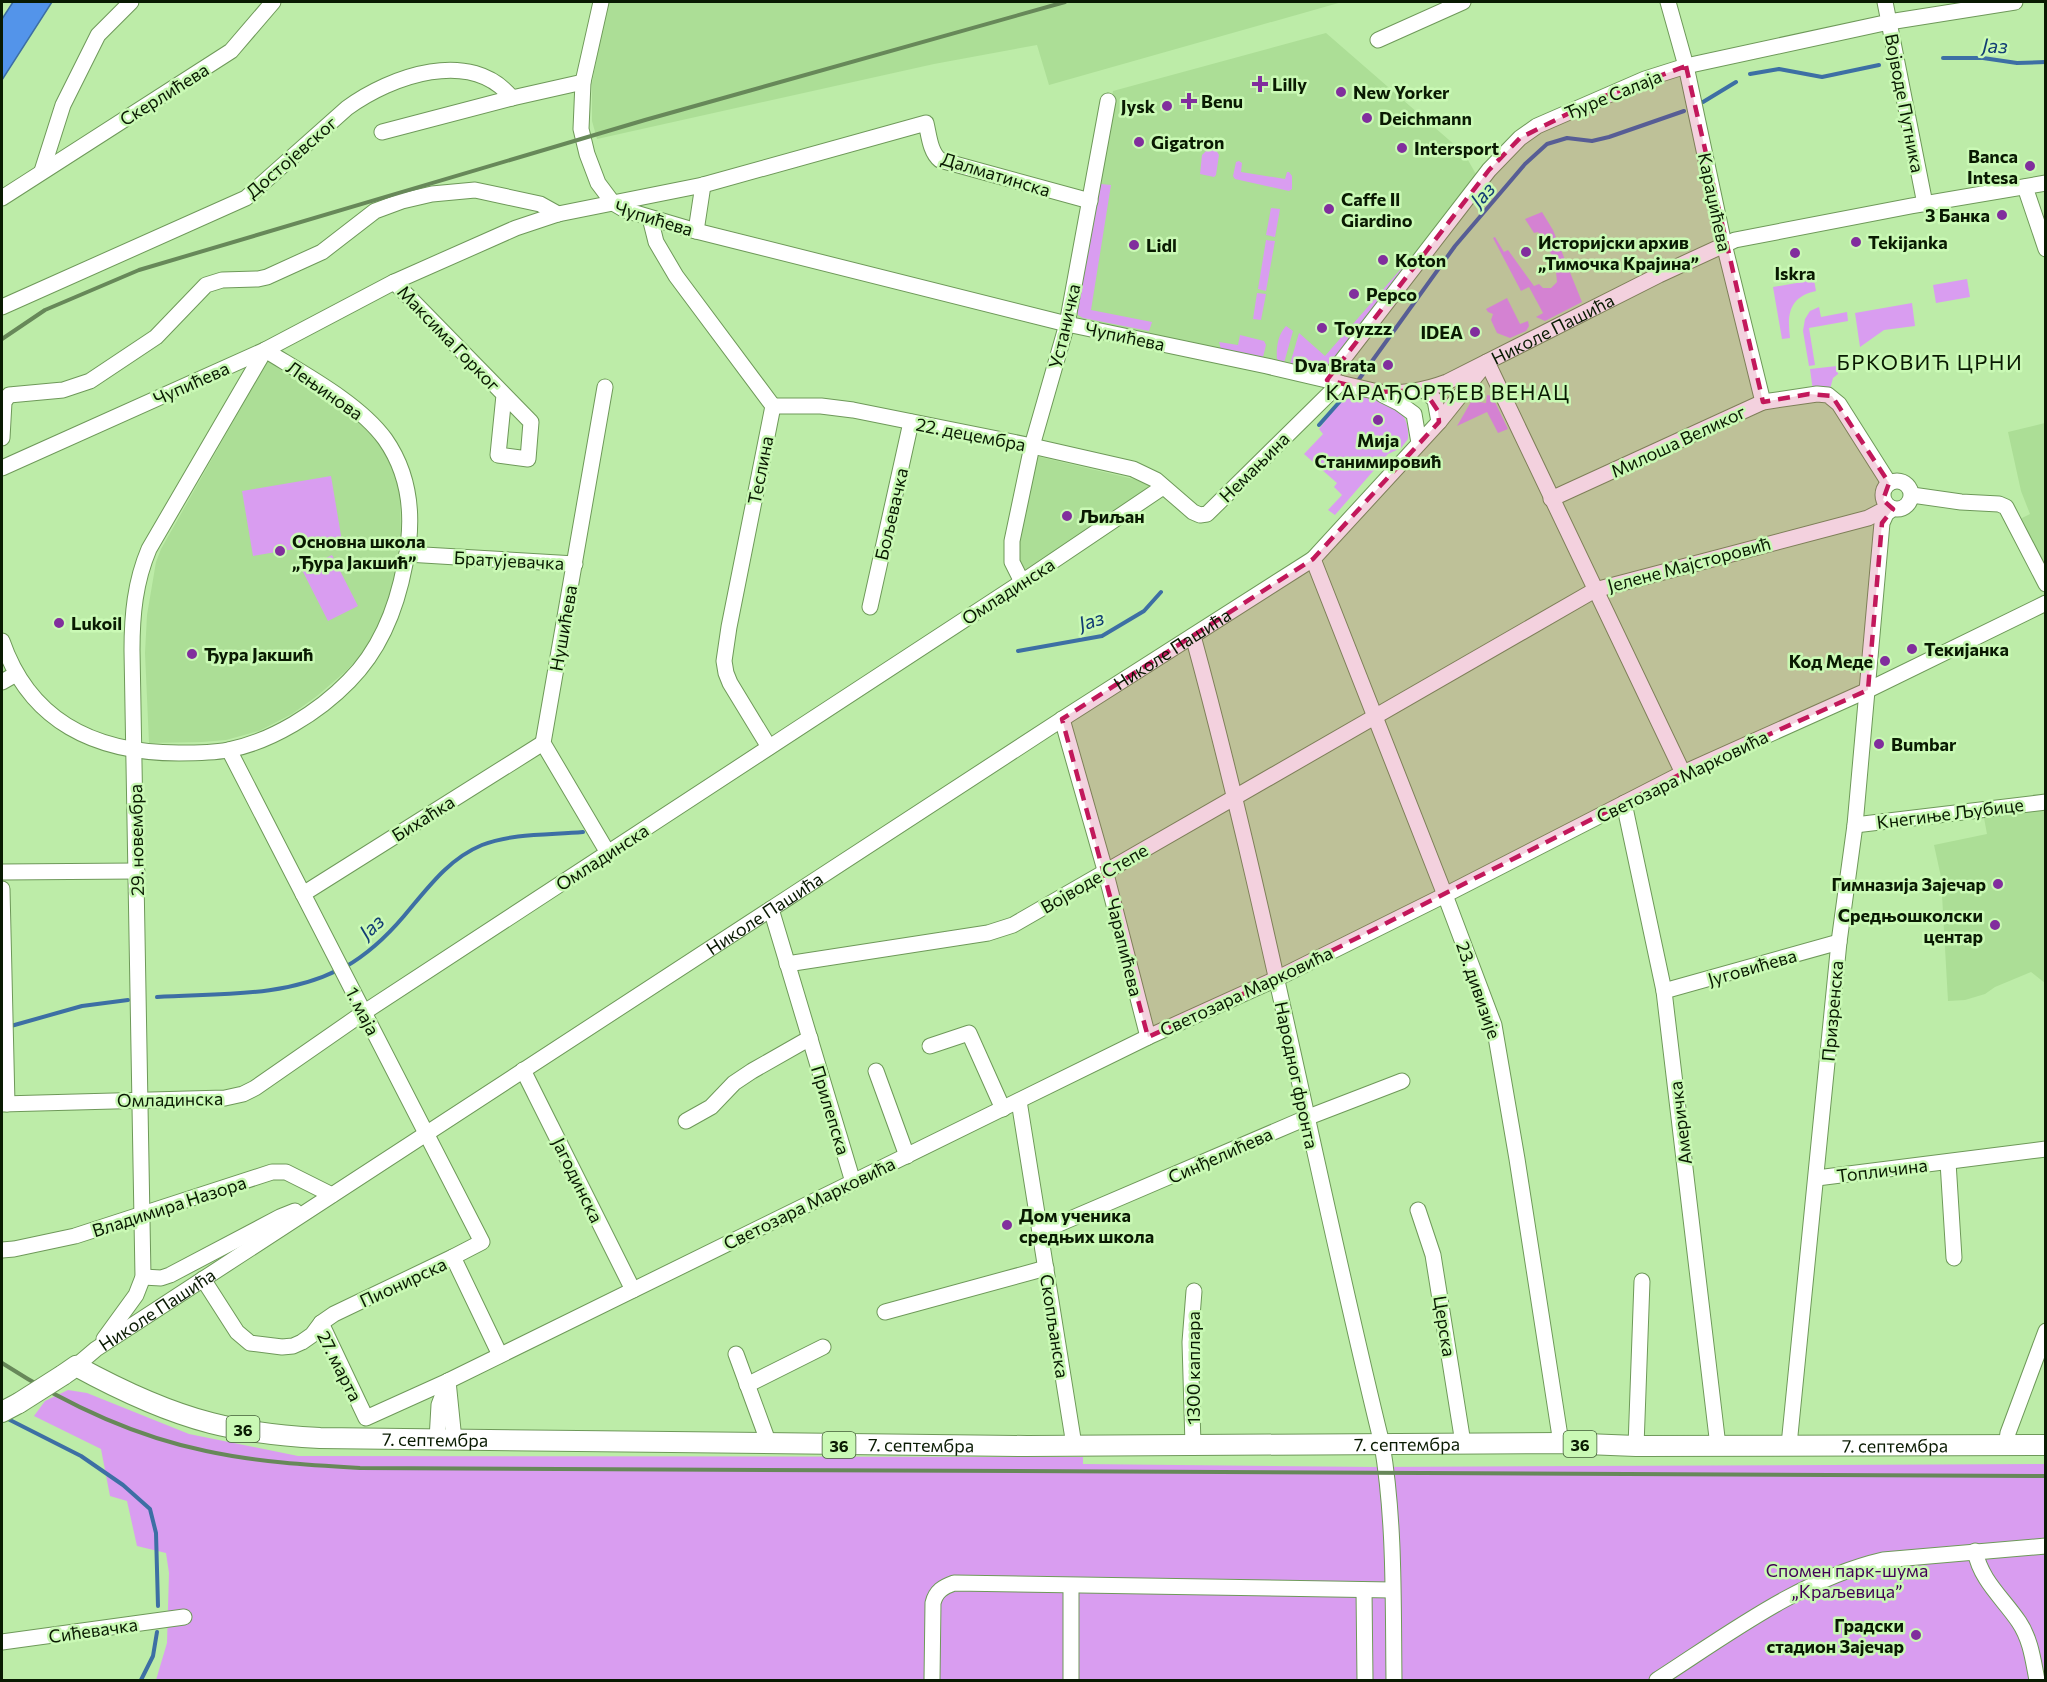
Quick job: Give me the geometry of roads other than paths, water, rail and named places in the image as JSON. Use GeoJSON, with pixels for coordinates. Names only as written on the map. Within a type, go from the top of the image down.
{"type":"FeatureCollection","features":[{"type":"Feature","properties":{"kind":"main road","name":"7. септембра"},"geometry":{"type":"LineString","coordinates":[[69,1371],[208,1422],[281,1435],[313,1438],[769,1444],[2046,1445]]}},
{"type":"Feature","properties":{"kind":"main road","name":"Николе Пашића"},"geometry":{"type":"LineString","coordinates":[[6,1409],[69,1371]]}},
{"type":"Feature","properties":{"kind":"street"},"geometry":{"type":"LineString","coordinates":[[42,171],[63,105],[98,35],[131,2]]}},
{"type":"Feature","properties":{"kind":"street","name":"Скерлићева"},"geometry":{"type":"LineString","coordinates":[[2,198],[231,51],[273,2]]}},
{"type":"Feature","properties":{"kind":"street"},"geometry":{"type":"LineString","coordinates":[[601,2],[583,82],[581,129],[598,183],[613,203],[704,185],[696,231]]}},
{"type":"Feature","properties":{"kind":"street"},"geometry":{"type":"LineString","coordinates":[[1378,40],[1463,2]]}},
{"type":"Feature","properties":{"kind":"street","name":"Караџићева"},"geometry":{"type":"LineString","coordinates":[[1668,2],[1686,66],[1724,244],[1763,402]]}},
{"type":"Feature","properties":{"kind":"street","name":"Војводе Путника"},"geometry":{"type":"LineString","coordinates":[[1885,2],[1925,204]]}},
{"type":"Feature","properties":{"kind":"street","name":"Ђуре Салаја"},"geometry":{"type":"LineString","coordinates":[[1342,384],[1489,170],[1520,138],[1538,126],[1645,79],[1686,66],[1889,22],[1987,4],[2015,2]]}},
{"type":"Feature","properties":{"kind":"street","name":"Достојевског"},"geometry":{"type":"LineString","coordinates":[[2,308],[246,198],[347,108],[359,99],[387,85],[419,75],[466,71],[490,79],[500,85],[512,98]]}},
{"type":"Feature","properties":{"kind":"street"},"geometry":{"type":"LineString","coordinates":[[382,132],[583,82]]}},
{"type":"Feature","properties":{"kind":"street","name":"Устаничка"},"geometry":{"type":"LineString","coordinates":[[1022,582],[1012,562],[1011,548],[1032,446],[1067,324],[1108,101]]}},
{"type":"Feature","properties":{"kind":"street","name":"Далматинска"},"geometry":{"type":"LineString","coordinates":[[704,185],[926,123],[935,156],[940,160],[1090,201]]}},
{"type":"Feature","properties":{"kind":"street","name":"Николе Пашића"},"geometry":{"type":"LineString","coordinates":[[69,1371],[96,1348],[1062,719],[1313,559],[1439,422],[1487,362],[1724,244],[1750,236],[2046,183]]}},
{"type":"Feature","properties":{"kind":"street"},"geometry":{"type":"LineString","coordinates":[[2025,187],[2046,249]]}},
{"type":"Feature","properties":{"kind":"street"},"geometry":{"type":"LineString","coordinates":[[2,438],[4,402],[9,395],[63,390],[90,381],[156,337],[206,285],[222,280],[267,277],[322,252],[375,211],[386,206],[432,194],[475,190],[540,204],[558,214]]}},
{"type":"Feature","properties":{"kind":"street","name":"Чупићева"},"geometry":{"type":"LineString","coordinates":[[2,468],[265,350],[394,282],[474,245],[558,214],[613,203],[625,210],[696,231],[1067,324],[1378,392]]}},
{"type":"Feature","properties":{"kind":"street"},"geometry":{"type":"LineString","coordinates":[[650,218],[656,242],[676,276],[773,406]]}},
{"type":"Feature","properties":{"kind":"street","name":"Максима Горког"},"geometry":{"type":"LineString","coordinates":[[394,282],[504,394]]}},
{"type":"Feature","properties":{"kind":"street","name":"Лењинова"},"geometry":{"type":"LineString","coordinates":[[2,640],[16,674],[44,707],[76,732],[93,740],[134,751],[193,753],[229,750],[296,723],[350,681],[371,653],[396,602],[407,554],[408,492],[400,465],[386,440],[369,421],[344,401],[265,350]]}},
{"type":"Feature","properties":{"kind":"street","name":"29. новембра"},"geometry":{"type":"LineString","coordinates":[[96,1348],[136,1295],[143,1277],[132,623],[135,595],[143,562],[265,350]]}},
{"type":"Feature","properties":{"kind":"street"},"geometry":{"type":"LineString","coordinates":[[1378,392],[1395,394],[1424,390],[1487,362],[1683,773]]}},
{"type":"Feature","properties":{"kind":"street","name":"Немањина"},"geometry":{"type":"LineString","coordinates":[[1163,487],[1196,515],[1207,514],[1342,384]]}},
{"type":"Feature","properties":{"kind":"street","name":"Нушићева"},"geometry":{"type":"LineString","coordinates":[[543,743],[606,387]]}},
{"type":"Feature","properties":{"kind":"street"},"geometry":{"type":"LineString","coordinates":[[1378,392],[1423,420],[1439,422],[1435,400],[1424,390]]}},
{"type":"Feature","properties":{"kind":"street","name":"Милоша Великог"},"geometry":{"type":"LineString","coordinates":[[1551,499],[1763,402],[1809,394],[1828,395],[1839,404],[1889,483]]}},
{"type":"Feature","properties":{"kind":"street","name":"22. децембра"},"geometry":{"type":"LineString","coordinates":[[773,406],[843,409],[1032,446],[1133,470],[1149,476],[1163,487]]}},
{"type":"Feature","properties":{"kind":"street","name":"Теслина"},"geometry":{"type":"LineString","coordinates":[[769,747],[729,683],[724,661],[773,406]]}},
{"type":"Feature","properties":{"kind":"street"},"geometry":{"type":"LineString","coordinates":[[1414,414],[1419,443]]}},
{"type":"Feature","properties":{"kind":"street","name":"Бољевачка"},"geometry":{"type":"LineString","coordinates":[[870,607],[911,422]]}},
{"type":"Feature","properties":{"kind":"street"},"geometry":{"type":"LineString","coordinates":[[1898,481],[1910,487],[1912,495],[1906,507],[1902,509],[1891,508],[1883,500],[1889,483],[1898,481]]}},
{"type":"Feature","properties":{"kind":"street","name":"Омладинска"},"geometry":{"type":"LineString","coordinates":[[4,1104],[225,1098],[243,1094],[255,1088],[363,1013],[1022,582],[1163,487]]}},
{"type":"Feature","properties":{"kind":"street"},"geometry":{"type":"LineString","coordinates":[[1912,495],[2006,507],[2046,584]]}},
{"type":"Feature","properties":{"kind":"street","name":"Јелене Мајсторовић"},"geometry":{"type":"LineString","coordinates":[[1374,717],[1595,590],[1868,518],[1891,508]]}},
{"type":"Feature","properties":{"kind":"street","name":"Призренска"},"geometry":{"type":"LineString","coordinates":[[1790,1445],[1839,942],[1855,825],[1882,523],[1891,508]]}},
{"type":"Feature","properties":{"kind":"street","name":"Братујевачка"},"geometry":{"type":"LineString","coordinates":[[407,554],[575,564]]}},
{"type":"Feature","properties":{"kind":"street","name":"23. дивизије"},"geometry":{"type":"LineString","coordinates":[[1313,559],[1494,1025],[1561,1443]]}},
{"type":"Feature","properties":{"kind":"street","name":"Светозара Марковића"},"geometry":{"type":"LineString","coordinates":[[366,1418],[448,1381],[1148,1037],[1276,979],[1683,773],[1868,690],[2046,603]]}},
{"type":"Feature","properties":{"kind":"street","name":"Народног фронта"},"geometry":{"type":"LineString","coordinates":[[1192,636],[1234,798],[1382,1444],[1387,1473],[1394,1680]]}},
{"type":"Feature","properties":{"kind":"street"},"geometry":{"type":"LineString","coordinates":[[2,682],[16,674]]}},
{"type":"Feature","properties":{"kind":"street","name":"Војводе Степе"},"geometry":{"type":"LineString","coordinates":[[787,964],[1000,930],[1013,925],[1374,717]]}},
{"type":"Feature","properties":{"kind":"street","name":"Чарапићева"},"geometry":{"type":"LineString","coordinates":[[1062,719],[1105,870],[1148,1037]]}},
{"type":"Feature","properties":{"kind":"street"},"geometry":{"type":"LineString","coordinates":[[543,743],[608,853]]}},
{"type":"Feature","properties":{"kind":"street","name":"Бихаћка"},"geometry":{"type":"LineString","coordinates":[[303,894],[543,743]]}},
{"type":"Feature","properties":{"kind":"street","name":"1. маја"},"geometry":{"type":"LineString","coordinates":[[229,750],[482,1242],[453,1257]]}},
{"type":"Feature","properties":{"kind":"street","name":"Кнегиње Љубице"},"geometry":{"type":"LineString","coordinates":[[1855,825],[2046,802]]}},
{"type":"Feature","properties":{"kind":"street","name":"Америчка"},"geometry":{"type":"LineString","coordinates":[[1624,803],[1664,992],[1718,1446]]}},
{"type":"Feature","properties":{"kind":"street"},"geometry":{"type":"LineString","coordinates":[[2,872],[137,871]]}},
{"type":"Feature","properties":{"kind":"street"},"geometry":{"type":"LineString","coordinates":[[2,889],[4,1104]]}},
{"type":"Feature","properties":{"kind":"street","name":"Прилепска"},"geometry":{"type":"LineString","coordinates":[[771,909],[853,1182]]}},
{"type":"Feature","properties":{"kind":"street","name":"Југовићева"},"geometry":{"type":"LineString","coordinates":[[1664,992],[1839,942]]}},
{"type":"Feature","properties":{"kind":"street"},"geometry":{"type":"LineString","coordinates":[[930,1046],[969,1034],[1003,1109]]}},
{"type":"Feature","properties":{"kind":"street","name":"Прилепска"},"geometry":{"type":"LineString","coordinates":[[686,1120],[711,1107],[734,1083],[752,1071],[810,1038]]}},
{"type":"Feature","properties":{"kind":"street","name":"Јагодинска"},"geometry":{"type":"LineString","coordinates":[[524,1070],[633,1290]]}},
{"type":"Feature","properties":{"kind":"street"},"geometry":{"type":"LineString","coordinates":[[876,1071],[907,1156]]}},
{"type":"Feature","properties":{"kind":"street","name":"Синђелићева"},"geometry":{"type":"LineString","coordinates":[[1040,1232],[1306,1118],[1402,1081]]}},
{"type":"Feature","properties":{"kind":"street","name":"Скопљанска"},"geometry":{"type":"LineString","coordinates":[[1019,1101],[1074,1445]]}},
{"type":"Feature","properties":{"kind":"street","name":"Топличина"},"geometry":{"type":"LineString","coordinates":[[1817,1178],[2046,1149]]}},
{"type":"Feature","properties":{"kind":"street","name":"Топличина"},"geometry":{"type":"LineString","coordinates":[[1948,1162],[1954,1258]]}},
{"type":"Feature","properties":{"kind":"street","name":"Владимира Назора"},"geometry":{"type":"LineString","coordinates":[[2,1250],[75,1236],[277,1171],[286,1172],[332,1195]]}},
{"type":"Feature","properties":{"kind":"street","name":"Николе Пашића"},"geometry":{"type":"LineString","coordinates":[[143,1277],[161,1278],[170,1275],[280,1217],[295,1211],[313,1208]]}},
{"type":"Feature","properties":{"kind":"street","name":"Церска"},"geometry":{"type":"LineString","coordinates":[[1418,1210],[1433,1256],[1463,1443]]}},
{"type":"Feature","properties":{"kind":"street","name":"Пионирска"},"geometry":{"type":"LineString","coordinates":[[321,1323],[334,1314],[453,1257],[500,1355]]}},
{"type":"Feature","properties":{"kind":"street"},"geometry":{"type":"LineString","coordinates":[[885,1312],[1046,1268]]}},
{"type":"Feature","properties":{"kind":"street","name":"27. марта"},"geometry":{"type":"LineString","coordinates":[[203,1279],[237,1332],[250,1342],[269,1346],[293,1346],[312,1335],[321,1323],[366,1418]]}},
{"type":"Feature","properties":{"kind":"street"},"geometry":{"type":"LineString","coordinates":[[1636,1446],[1642,1281]]}},
{"type":"Feature","properties":{"kind":"street","name":"1300 каплара"},"geometry":{"type":"LineString","coordinates":[[1193,1445],[1190,1342],[1194,1291]]}},
{"type":"Feature","properties":{"kind":"street"},"geometry":{"type":"LineString","coordinates":[[2006,1446],[2008,1433],[2046,1331]]}},
{"type":"Feature","properties":{"kind":"street"},"geometry":{"type":"LineString","coordinates":[[747,1384],[823,1347]]}},
{"type":"Feature","properties":{"kind":"street"},"geometry":{"type":"LineString","coordinates":[[736,1354],[769,1444]]}},
{"type":"Feature","properties":{"kind":"street"},"geometry":{"type":"LineString","coordinates":[[446,1440],[448,1381]]}},
{"type":"Feature","properties":{"kind":"street"},"geometry":{"type":"LineString","coordinates":[[1657,1680],[1774,1606],[1832,1576],[1884,1560],[2046,1546]]}},
{"type":"Feature","properties":{"kind":"street"},"geometry":{"type":"LineString","coordinates":[[1975,1551],[1984,1577],[2019,1621],[2026,1634],[2032,1651],[2037,1680]]}},
{"type":"Feature","properties":{"kind":"street"},"geometry":{"type":"LineString","coordinates":[[932,1680],[933,1603],[935,1595],[945,1586],[954,1583],[1392,1590]]}},
{"type":"Feature","properties":{"kind":"street"},"geometry":{"type":"LineString","coordinates":[[1071,1586],[1071,1680]]}},
{"type":"Feature","properties":{"kind":"street"},"geometry":{"type":"LineString","coordinates":[[1364,1590],[1365,1680]]}},
{"type":"Feature","properties":{"kind":"street","name":"Сићевачка"},"geometry":{"type":"LineString","coordinates":[[2,1642],[184,1617]]}},
{"type":"Feature","properties":{"kind":"water"},"geometry":{"type":"Polygon","coordinates":[[[13,2],[52,2],[2,80],[2,19],[13,2]]]}},
{"type":"Feature","properties":{"kind":"waterway","name":"Јаз"},"geometry":{"type":"LineString","coordinates":[[1943,58],[1983,58],[2017,63],[2046,62]]}},
{"type":"Feature","properties":{"kind":"waterway","name":"Јаз"},"geometry":{"type":"LineString","coordinates":[[1750,74],[1779,69],[1822,77],[1879,65]]}},
{"type":"Feature","properties":{"kind":"waterway","name":"Јаз"},"geometry":{"type":"LineString","coordinates":[[1703,102],[1736,82]]}},
{"type":"Feature","properties":{"kind":"waterway","name":"Јаз"},"geometry":{"type":"LineString","coordinates":[[1357,382],[1455,246],[1525,164],[1547,144],[1567,138],[1592,141],[1609,137],[1684,111]]}},
{"type":"Feature","properties":{"kind":"waterway","name":"Јаз"},"geometry":{"type":"LineString","coordinates":[[1319,425],[1350,390]]}},
{"type":"Feature","properties":{"kind":"waterway","name":"Јаз"},"geometry":{"type":"LineString","coordinates":[[1018,651],[1102,636],[1144,611],[1161,592]]}},
{"type":"Feature","properties":{"kind":"waterway","name":"Јаз"},"geometry":{"type":"LineString","coordinates":[[345,967],[384,937],[448,866],[470,851],[506,838],[583,832]]}},
{"type":"Feature","properties":{"kind":"waterway","name":"Јаз"},"geometry":{"type":"LineString","coordinates":[[157,997],[272,990],[317,979],[338,970]]}},
{"type":"Feature","properties":{"kind":"waterway","name":"Јаз"},"geometry":{"type":"LineString","coordinates":[[11,1026],[82,1006],[128,1000]]}},
{"type":"Feature","properties":{"kind":"waterway"},"geometry":{"type":"LineString","coordinates":[[6,1418],[81,1456],[123,1485],[150,1509],[156,1533],[158,1606]]}},
{"type":"Feature","properties":{"kind":"waterway"},"geometry":{"type":"LineString","coordinates":[[141,1680],[153,1656],[157,1632]]}},
{"type":"Feature","properties":{"kind":"railway"},"geometry":{"type":"LineString","coordinates":[[2,339],[45,310],[139,270],[645,120],[1065,2]]}},
{"type":"Feature","properties":{"kind":"railway"},"geometry":{"type":"LineString","coordinates":[[2,1363],[50,1392],[100,1416],[179,1445],[263,1460],[360,1468],[2046,1476]]}},
{"type":"Feature","properties":{"kind":"place","name":"Lilly"},"geometry":{"type":"Point","coordinates":[1260,84]}},
{"type":"Feature","properties":{"kind":"place","name":"New Yorker"},"geometry":{"type":"Point","coordinates":[1341,92]}},
{"type":"Feature","properties":{"kind":"place","name":"Benu"},"geometry":{"type":"Point","coordinates":[1189,101]}},
{"type":"Feature","properties":{"kind":"place","name":"Jysk"},"geometry":{"type":"Point","coordinates":[1167,106]}},
{"type":"Feature","properties":{"kind":"place","name":"Deichmann"},"geometry":{"type":"Point","coordinates":[1367,118]}},
{"type":"Feature","properties":{"kind":"place","name":"Gigatron"},"geometry":{"type":"Point","coordinates":[1139,142]}},
{"type":"Feature","properties":{"kind":"place","name":"Intersport"},"geometry":{"type":"Point","coordinates":[1402,148]}},
{"type":"Feature","properties":{"kind":"place","name":"Banca Intesa"},"geometry":{"type":"Point","coordinates":[2030,166]}},
{"type":"Feature","properties":{"kind":"place","name":"Caffe Il Giardino"},"geometry":{"type":"Point","coordinates":[1329,209]}},
{"type":"Feature","properties":{"kind":"place","name":"3 Банка"},"geometry":{"type":"Point","coordinates":[2002,215]}},
{"type":"Feature","properties":{"kind":"place","name":"Tekijanka"},"geometry":{"type":"Point","coordinates":[1856,242]}},
{"type":"Feature","properties":{"kind":"place","name":"Lidl"},"geometry":{"type":"Point","coordinates":[1134,245]}},
{"type":"Feature","properties":{"kind":"place","name":"Историјски архив „Тимочка Крајина”"},"geometry":{"type":"Point","coordinates":[1526,252]}},
{"type":"Feature","properties":{"kind":"place","name":"Iskra"},"geometry":{"type":"Point","coordinates":[1795,253]}},
{"type":"Feature","properties":{"kind":"place","name":"Koton"},"geometry":{"type":"Point","coordinates":[1383,260]}},
{"type":"Feature","properties":{"kind":"place","name":"Pepco"},"geometry":{"type":"Point","coordinates":[1354,294]}},
{"type":"Feature","properties":{"kind":"place","name":"Toyzzz"},"geometry":{"type":"Point","coordinates":[1322,328]}},
{"type":"Feature","properties":{"kind":"place","name":"IDEA"},"geometry":{"type":"Point","coordinates":[1475,332]}},
{"type":"Feature","properties":{"kind":"place","name":"Dva Brata"},"geometry":{"type":"Point","coordinates":[1388,365]}},
{"type":"Feature","properties":{"kind":"place","name":"Мија Станимировић"},"geometry":{"type":"Point","coordinates":[1378,420]}},
{"type":"Feature","properties":{"kind":"place","name":"Љиљан"},"geometry":{"type":"Point","coordinates":[1067,516]}},
{"type":"Feature","properties":{"kind":"place","name":"Основна школа „Ђура Јакшић”"},"geometry":{"type":"Point","coordinates":[280,551]}},
{"type":"Feature","properties":{"kind":"place","name":"Lukoil"},"geometry":{"type":"Point","coordinates":[59,623]}},
{"type":"Feature","properties":{"kind":"place","name":"Текијанка"},"geometry":{"type":"Point","coordinates":[1912,649]}},
{"type":"Feature","properties":{"kind":"place","name":"Ђура Јакшић"},"geometry":{"type":"Point","coordinates":[192,654]}},
{"type":"Feature","properties":{"kind":"place","name":"Код Меде"},"geometry":{"type":"Point","coordinates":[1885,661]}},
{"type":"Feature","properties":{"kind":"place","name":"Bumbar"},"geometry":{"type":"Point","coordinates":[1879,744]}},
{"type":"Feature","properties":{"kind":"place","name":"Гимназија Зајечар"},"geometry":{"type":"Point","coordinates":[1998,884]}},
{"type":"Feature","properties":{"kind":"place","name":"Средњошколски центар"},"geometry":{"type":"Point","coordinates":[1995,925]}},
{"type":"Feature","properties":{"kind":"place","name":"Дом ученика средњих школа"},"geometry":{"type":"Point","coordinates":[1007,1225]}},
{"type":"Feature","properties":{"kind":"place","name":"Градски стадион Зајечар"},"geometry":{"type":"Point","coordinates":[1916,1635]}},
{"type":"Feature","properties":{"kind":"district","name":"БРКОВИЋ ЦРНИ"},"geometry":{"type":"Point","coordinates":[1930,361]}},
{"type":"Feature","properties":{"kind":"district","name":"КАРАЂОРЂЕВ ВЕНАЦ"},"geometry":{"type":"Point","coordinates":[1448,391]}},
{"type":"Feature","properties":{"kind":"park label","name":"Спомен парк-шума „Краљевица”"},"geometry":{"type":"Point","coordinates":[1847,1580]}}]}
